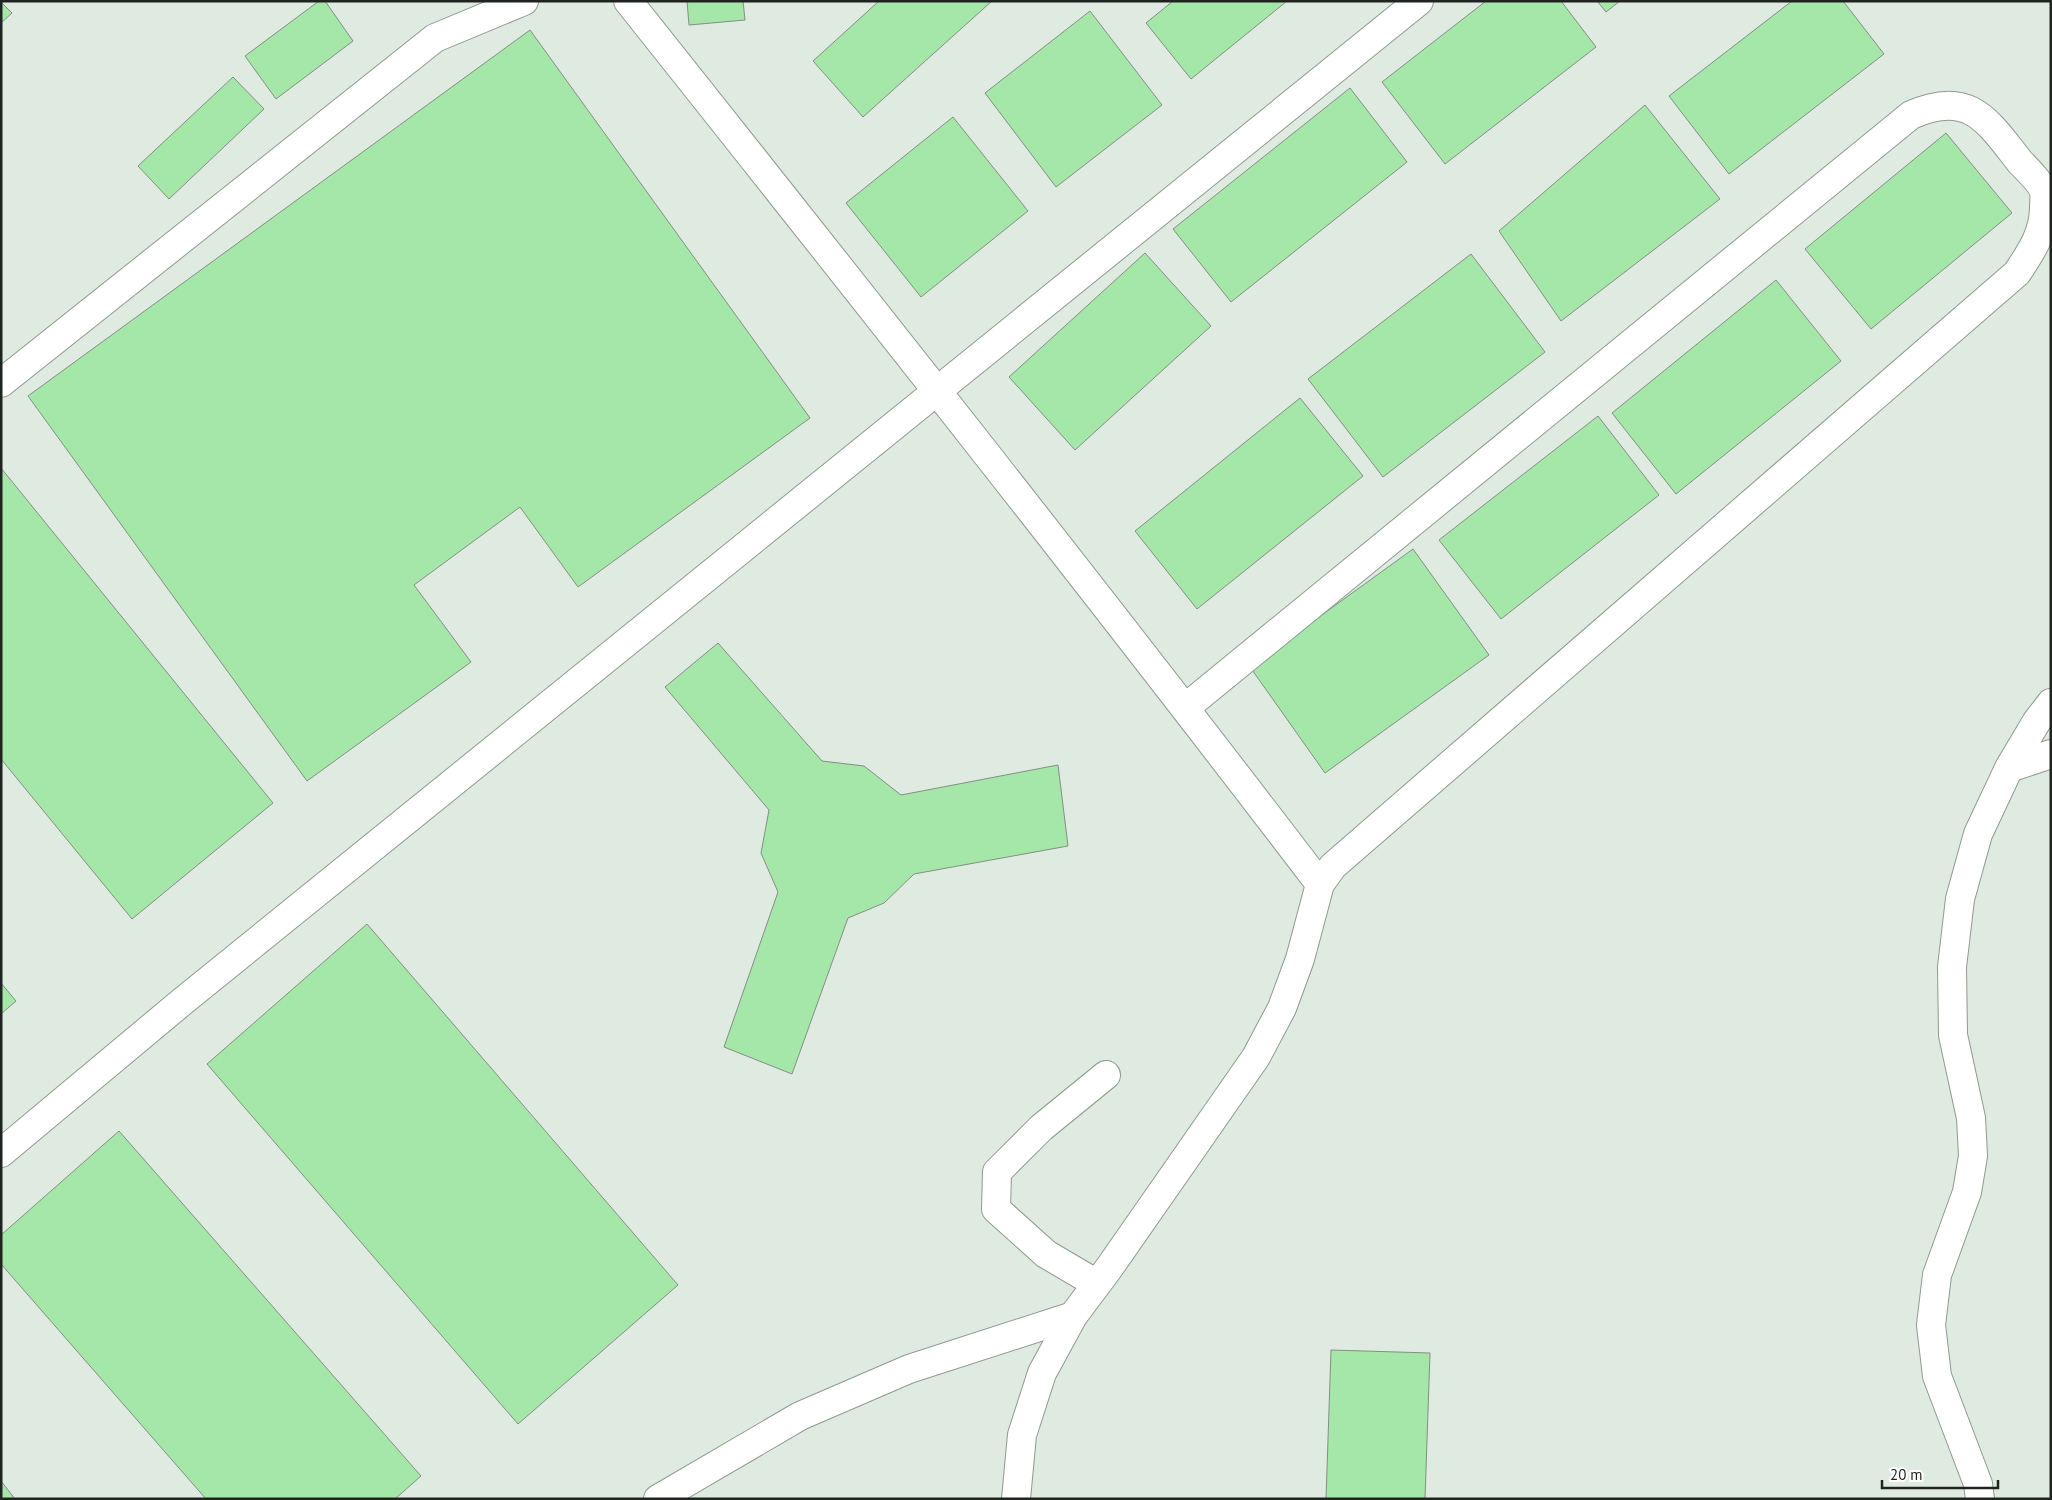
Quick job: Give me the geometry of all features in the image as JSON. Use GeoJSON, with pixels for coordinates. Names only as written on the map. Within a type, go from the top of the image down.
{"type":"FeatureCollection","features":[{"type":"Feature","properties":{"kind":"lane"},"geometry":{"type":"LineString","coordinates":[[1,383],[435,38],[524,1]]}},
{"type":"Feature","properties":{"kind":"lane"},"geometry":{"type":"LineString","coordinates":[[628,1],[938,391],[1320,884]]}},
{"type":"Feature","properties":{"kind":"lane"},"geometry":{"type":"LineString","coordinates":[[1,1153],[183,1001],[1419,1]]}},
{"type":"Feature","properties":{"kind":"lane"},"geometry":{"type":"LineString","coordinates":[[1016,1499],[1022,1435],[1042,1373],[1073,1316],[1256,1058],[1282,1008],[1300,959],[1320,884],[1333,866],[2017,273],[2034,249],[2044,220],[2044,191],[1990,124],[1973,111],[1953,105],[1931,107],[1911,115],[1185,708]]}},
{"type":"Feature","properties":{"kind":"lane"},"geometry":{"type":"LineString","coordinates":[[1980,1499],[1978,1484],[1937,1376],[1931,1325],[1937,1275],[1967,1192],[1973,1156],[1971,1118],[1953,1035],[1952,967],[1960,899],[1978,834],[2009,768],[2037,721],[2051,703]]}},
{"type":"Feature","properties":{"kind":"lane"},"geometry":{"type":"LineString","coordinates":[[2009,768],[2051,754]]}},
{"type":"Feature","properties":{"kind":"lane"},"geometry":{"type":"LineString","coordinates":[[1097,1284],[1046,1254],[996,1209],[997,1172],[1041,1128],[1106,1075]]}},
{"type":"Feature","properties":{"kind":"lane"},"geometry":{"type":"LineString","coordinates":[[658,1499],[809,1412],[909,1369],[1073,1316]]}},
{"type":"Feature","properties":{"kind":"building"},"geometry":{"type":"Polygon","coordinates":[[[319,1],[325,1],[353,41],[276,99],[245,56],[319,1]]]}},
{"type":"Feature","properties":{"kind":"building"},"geometry":{"type":"Polygon","coordinates":[[[687,1],[743,1],[745,20],[689,25],[687,1]]]}},
{"type":"Feature","properties":{"kind":"building"},"geometry":{"type":"Polygon","coordinates":[[[879,1],[992,1],[863,117],[813,61],[879,1]]]}},
{"type":"Feature","properties":{"kind":"building"},"geometry":{"type":"Polygon","coordinates":[[[1173,1],[1287,1],[1191,79],[1146,23],[1173,1]]]}},
{"type":"Feature","properties":{"kind":"building"},"geometry":{"type":"Polygon","coordinates":[[[1486,1],[1561,1],[1596,47],[1445,164],[1382,82],[1486,1]]]}},
{"type":"Feature","properties":{"kind":"building"},"geometry":{"type":"Polygon","coordinates":[[[1597,1],[1620,1],[1606,12],[1597,1]]]}},
{"type":"Feature","properties":{"kind":"building"},"geometry":{"type":"Polygon","coordinates":[[[1792,1],[1843,1],[1884,54],[1729,174],[1669,96],[1792,1]]]}},
{"type":"Feature","properties":{"kind":"building"},"geometry":{"type":"Polygon","coordinates":[[[1,2],[12,13],[1,23],[1,2]]]}},
{"type":"Feature","properties":{"kind":"building"},"geometry":{"type":"Polygon","coordinates":[[[1090,11],[1162,105],[1056,187],[985,93],[1090,11]]]}},
{"type":"Feature","properties":{"kind":"building"},"geometry":{"type":"Polygon","coordinates":[[[530,30],[810,418],[578,587],[520,507],[414,585],[471,662],[307,781],[28,396],[530,30]]]}},
{"type":"Feature","properties":{"kind":"building"},"geometry":{"type":"Polygon","coordinates":[[[233,77],[264,109],[169,199],[138,166],[233,77]]]}},
{"type":"Feature","properties":{"kind":"building"},"geometry":{"type":"Polygon","coordinates":[[[1350,88],[1407,162],[1231,302],[1173,229],[1350,88]]]}},
{"type":"Feature","properties":{"kind":"building"},"geometry":{"type":"Polygon","coordinates":[[[1645,105],[1720,199],[1561,321],[1499,231],[1645,105]]]}},
{"type":"Feature","properties":{"kind":"building"},"geometry":{"type":"Polygon","coordinates":[[[953,117],[1028,211],[921,297],[846,203],[953,117]]]}},
{"type":"Feature","properties":{"kind":"building"},"geometry":{"type":"Polygon","coordinates":[[[1946,133],[2012,213],[1871,329],[1805,249],[1946,133]]]}},
{"type":"Feature","properties":{"kind":"building"},"geometry":{"type":"Polygon","coordinates":[[[1145,253],[1211,326],[1075,450],[1009,377],[1145,253]]]}},
{"type":"Feature","properties":{"kind":"building"},"geometry":{"type":"Polygon","coordinates":[[[1471,254],[1545,352],[1383,477],[1308,379],[1471,254]]]}},
{"type":"Feature","properties":{"kind":"building"},"geometry":{"type":"Polygon","coordinates":[[[1776,280],[1841,361],[1676,494],[1612,413],[1776,280]]]}},
{"type":"Feature","properties":{"kind":"building"},"geometry":{"type":"Polygon","coordinates":[[[1300,398],[1363,476],[1197,609],[1135,531],[1300,398]]]}},
{"type":"Feature","properties":{"kind":"building"},"geometry":{"type":"Polygon","coordinates":[[[1598,416],[1659,495],[1501,619],[1439,540],[1598,416]]]}},
{"type":"Feature","properties":{"kind":"building"},"geometry":{"type":"Polygon","coordinates":[[[1,468],[273,803],[132,919],[1,759],[1,468]]]}},
{"type":"Feature","properties":{"kind":"building"},"geometry":{"type":"Polygon","coordinates":[[[1413,549],[1489,655],[1325,773],[1250,667],[1413,549]]]}},
{"type":"Feature","properties":{"kind":"building"},"geometry":{"type":"Polygon","coordinates":[[[718,643],[822,761],[864,766],[901,795],[1058,765],[1068,846],[914,874],[884,903],[848,918],[792,1074],[724,1047],[778,892],[761,853],[769,810],[665,687],[718,643]]]}},
{"type":"Feature","properties":{"kind":"building"},"geometry":{"type":"Polygon","coordinates":[[[367,924],[678,1285],[518,1424],[207,1064],[367,924]]]}},
{"type":"Feature","properties":{"kind":"building"},"geometry":{"type":"Polygon","coordinates":[[[1,983],[16,1001],[1,1014],[1,983]]]}},
{"type":"Feature","properties":{"kind":"building"},"geometry":{"type":"Polygon","coordinates":[[[119,1131],[421,1476],[395,1499],[206,1499],[1,1264],[1,1235],[119,1131]]]}},
{"type":"Feature","properties":{"kind":"building"},"geometry":{"type":"Polygon","coordinates":[[[1331,1350],[1430,1353],[1425,1499],[1326,1499],[1331,1350]]]}},
{"type":"Feature","properties":{"kind":"building"},"geometry":{"type":"Polygon","coordinates":[[[1,1481],[15,1499],[1,1499],[1,1481]]]}}]}
